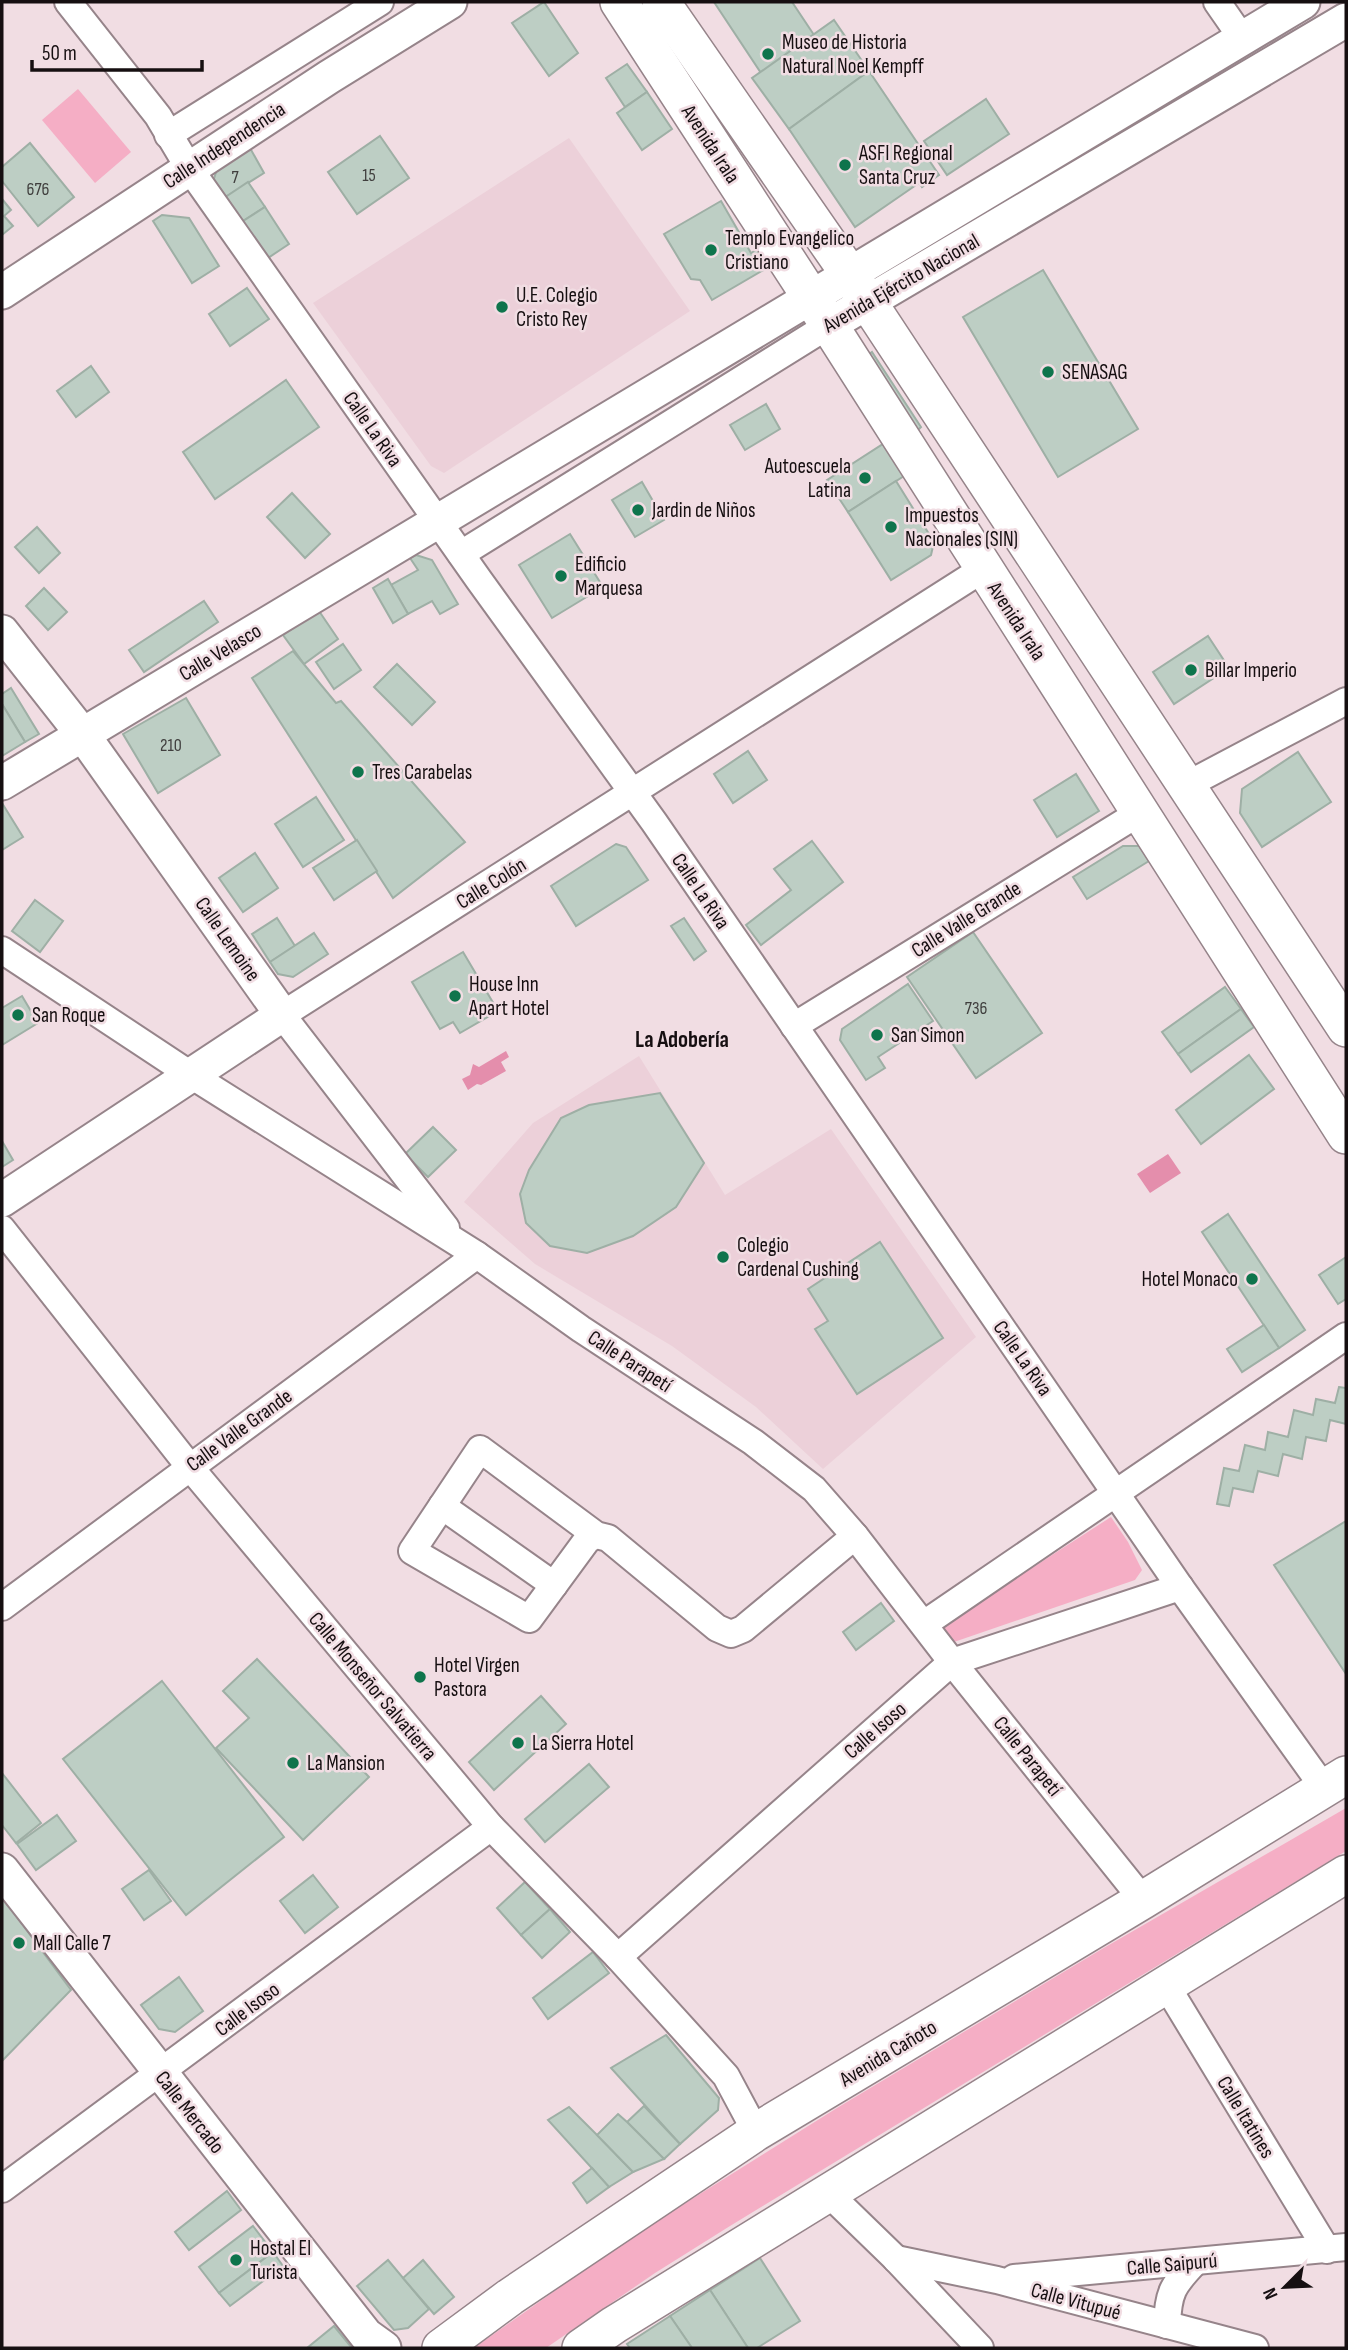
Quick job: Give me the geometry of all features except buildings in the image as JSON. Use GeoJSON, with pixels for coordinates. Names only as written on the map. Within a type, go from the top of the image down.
{"type":"FeatureCollection","features":[{"type":"Feature","properties":{"kind":"main road","name":"Avenida Irala"},"geometry":{"type":"LineString","coordinates":[[619,2],[1346,1135]]}},
{"type":"Feature","properties":{"kind":"main road","name":"Avenida Irala"},"geometry":{"type":"LineString","coordinates":[[661,2],[858,290],[1346,1028]]}},
{"type":"Feature","properties":{"kind":"main road","name":"Avenida Cañoto"},"geometry":{"type":"LineString","coordinates":[[441,2348],[510,2297],[756,2132],[1335,1782]]}},
{"type":"Feature","properties":{"kind":"main road"},"geometry":{"type":"LineString","coordinates":[[581,2348],[614,2325],[1346,1874]]}},
{"type":"Feature","properties":{"kind":"street","name":"Calle La Riva"},"geometry":{"type":"LineString","coordinates":[[68,2],[158,116],[189,168],[461,554],[633,792],[1180,1587],[1335,1782]]}},
{"type":"Feature","properties":{"kind":"street","name":"Calle Independencia"},"geometry":{"type":"LineString","coordinates":[[168,135],[380,2]]}},
{"type":"Feature","properties":{"kind":"street","name":"Calle Independencia"},"geometry":{"type":"LineString","coordinates":[[2,292],[328,77],[450,2]]}},
{"type":"Feature","properties":{"kind":"street"},"geometry":{"type":"LineString","coordinates":[[1217,2],[1241,39],[1273,43],[1276,62]]}},
{"type":"Feature","properties":{"kind":"street","name":"Avenida Ejército Nacional"},"geometry":{"type":"LineString","coordinates":[[858,290],[1241,39],[1303,2]]}},
{"type":"Feature","properties":{"kind":"street","name":"Avenida Ejército Nacional"},"geometry":{"type":"LineString","coordinates":[[439,522],[1243,81],[1346,20]]}},
{"type":"Feature","properties":{"kind":"street"},"geometry":{"type":"LineString","coordinates":[[1241,39],[1223,60],[1234,77],[1243,81]]}},
{"type":"Feature","properties":{"kind":"street","name":"Avenida Ejército Nacional"},"geometry":{"type":"LineString","coordinates":[[461,554],[820,312]]}},
{"type":"Feature","properties":{"kind":"street","name":"Calle Velasco"},"geometry":{"type":"LineString","coordinates":[[2,783],[439,522]]}},
{"type":"Feature","properties":{"kind":"street","name":"Calle Colón"},"geometry":{"type":"LineString","coordinates":[[2,1200],[282,1015],[983,569]]}},
{"type":"Feature","properties":{"kind":"street","name":"Calle Lemoine"},"geometry":{"type":"LineString","coordinates":[[2,632],[83,735],[282,1015],[467,1249]]}},
{"type":"Feature","properties":{"kind":"street"},"geometry":{"type":"LineString","coordinates":[[1185,786],[1346,701]]}},
{"type":"Feature","properties":{"kind":"street","name":"Calle Valle Grande"},"geometry":{"type":"LineString","coordinates":[[794,1026],[1139,813]]}},
{"type":"Feature","properties":{"kind":"street","name":"Calle Parapetí"},"geometry":{"type":"LineString","coordinates":[[2,950],[191,1075],[467,1249],[581,1329],[753,1442],[814,1489],[855,1536],[1143,1900]]}},
{"type":"Feature","properties":{"kind":"street","name":"Calle Monseñor Salvatierra"},"geometry":{"type":"LineString","coordinates":[[2,1229],[189,1466],[491,1827],[618,1957],[726,2076],[756,2132]]}},
{"type":"Feature","properties":{"kind":"street","name":"Calle Valle Grande"},"geometry":{"type":"LineString","coordinates":[[2,1607],[189,1466],[467,1249]]}},
{"type":"Feature","properties":{"kind":"street"},"geometry":{"type":"LineString","coordinates":[[924,1624],[1346,1336]]}},
{"type":"Feature","properties":{"kind":"street"},"geometry":{"type":"LineString","coordinates":[[596,1535],[587,1539],[529,1619],[412,1551],[480,1449],[596,1535],[608,1538],[717,1628],[731,1634],[743,1629],[855,1536]]}},
{"type":"Feature","properties":{"kind":"street"},"geometry":{"type":"LineString","coordinates":[[442,1506],[554,1585]]}},
{"type":"Feature","properties":{"kind":"street","name":"Calle Isoso"},"geometry":{"type":"LineString","coordinates":[[618,1957],[953,1662],[1180,1587]]}},
{"type":"Feature","properties":{"kind":"street","name":"Calle Isoso"},"geometry":{"type":"LineString","coordinates":[[2,2189],[491,1827]]}},
{"type":"Feature","properties":{"kind":"street","name":"Calle Mercado"},"geometry":{"type":"LineString","coordinates":[[2,1870],[159,2074],[366,2335],[384,2348]]}},
{"type":"Feature","properties":{"kind":"street","name":"Calle Itatines"},"geometry":{"type":"LineString","coordinates":[[1166,1985],[1336,2248]]}},
{"type":"Feature","properties":{"kind":"street"},"geometry":{"type":"LineString","coordinates":[[828,2193],[896,2259],[980,2348]]}},
{"type":"Feature","properties":{"kind":"street","name":"Calle Saipurú"},"geometry":{"type":"LineString","coordinates":[[997,2280],[1336,2248]]}},
{"type":"Feature","properties":{"kind":"street","name":"Calle Vitupué"},"geometry":{"type":"LineString","coordinates":[[896,2259],[997,2280],[1255,2348]]}},
{"type":"Feature","properties":{"kind":"street"},"geometry":{"type":"LineString","coordinates":[[1167,2325],[1168,2301],[1172,2291],[1177,2281],[1195,2262]]}},
{"type":"Feature","properties":{"kind":"shaded area"},"geometry":{"type":"Polygon","coordinates":[[[78,89],[131,152],[95,183],[42,120],[78,89]]]}},
{"type":"Feature","properties":{"kind":"shaded area","name":"U.E. Colegio Cristo Rey"},"geometry":{"type":"Polygon","coordinates":[[[569,138],[690,311],[444,473],[431,466],[313,303],[569,138]]]}},
{"type":"Feature","properties":{"kind":"shaded area"},"geometry":{"type":"Polygon","coordinates":[[[506,1051],[509,1057],[501,1062],[506,1071],[468,1090],[462,1079],[470,1075],[473,1064],[479,1067],[506,1051]]]}},
{"type":"Feature","properties":{"kind":"shaded area","name":"Colegio Cardenal Cushing"},"geometry":{"type":"Polygon","coordinates":[[[639,1056],[725,1195],[831,1129],[976,1337],[823,1469],[756,1407],[672,1346],[535,1264],[464,1202],[533,1123],[639,1056]]]}},
{"type":"Feature","properties":{"kind":"shaded area"},"geometry":{"type":"Polygon","coordinates":[[[1168,1154],[1181,1173],[1150,1193],[1137,1174],[1168,1154]]]}},
{"type":"Feature","properties":{"kind":"shaded area"},"geometry":{"type":"Polygon","coordinates":[[[1111,1517],[1142,1570],[1135,1580],[954,1642],[940,1637],[945,1624],[1111,1517]]]}},
{"type":"Feature","properties":{"kind":"shaded area"},"geometry":{"type":"Polygon","coordinates":[[[1346,1808],[1346,1851],[730,2226],[655,2273],[546,2348],[474,2348],[625,2241],[837,2108],[1102,1949],[1346,1808]]]}},
{"type":"Feature","properties":{"kind":"place","name":"Museo de Historia Natural Noel Kempff"},"geometry":{"type":"Point","coordinates":[768,54]}},
{"type":"Feature","properties":{"kind":"place","name":"ASFI Regional Santa Cruz"},"geometry":{"type":"Point","coordinates":[845,165]}},
{"type":"Feature","properties":{"kind":"place","name":"Templo Evangelico Cristiano"},"geometry":{"type":"Point","coordinates":[711,250]}},
{"type":"Feature","properties":{"kind":"place","name":"U.E. Colegio Cristo Rey"},"geometry":{"type":"Point","coordinates":[502,307]}},
{"type":"Feature","properties":{"kind":"place","name":"SENASAG"},"geometry":{"type":"Point","coordinates":[1048,372]}},
{"type":"Feature","properties":{"kind":"place","name":"Autoescuela Latina"},"geometry":{"type":"Point","coordinates":[865,478]}},
{"type":"Feature","properties":{"kind":"place","name":"Jardin de Niños"},"geometry":{"type":"Point","coordinates":[638,510]}},
{"type":"Feature","properties":{"kind":"place","name":"Impuestos Nacionales (SIN)"},"geometry":{"type":"Point","coordinates":[891,527]}},
{"type":"Feature","properties":{"kind":"place","name":"Edificio Marquesa"},"geometry":{"type":"Point","coordinates":[561,576]}},
{"type":"Feature","properties":{"kind":"place","name":"Billar Imperio"},"geometry":{"type":"Point","coordinates":[1191,670]}},
{"type":"Feature","properties":{"kind":"place","name":"Tres Carabelas"},"geometry":{"type":"Point","coordinates":[358,772]}},
{"type":"Feature","properties":{"kind":"place","name":"House Inn Apart Hotel"},"geometry":{"type":"Point","coordinates":[455,996]}},
{"type":"Feature","properties":{"kind":"place","name":"San Roque"},"geometry":{"type":"Point","coordinates":[18,1015]}},
{"type":"Feature","properties":{"kind":"place","name":"San Simon"},"geometry":{"type":"Point","coordinates":[877,1035]}},
{"type":"Feature","properties":{"kind":"place","name":"Colegio Cardenal Cushing"},"geometry":{"type":"Point","coordinates":[723,1257]}},
{"type":"Feature","properties":{"kind":"place","name":"Hotel Monaco"},"geometry":{"type":"Point","coordinates":[1252,1279]}},
{"type":"Feature","properties":{"kind":"place","name":"Hotel Virgen Pastora"},"geometry":{"type":"Point","coordinates":[420,1677]}},
{"type":"Feature","properties":{"kind":"place","name":"La Sierra Hotel"},"geometry":{"type":"Point","coordinates":[518,1743]}},
{"type":"Feature","properties":{"kind":"place","name":"La Mansion"},"geometry":{"type":"Point","coordinates":[293,1763]}},
{"type":"Feature","properties":{"kind":"place","name":"Mall Calle 7"},"geometry":{"type":"Point","coordinates":[19,1943]}},
{"type":"Feature","properties":{"kind":"place","name":"Hostal El Turista"},"geometry":{"type":"Point","coordinates":[236,2260]}},
{"type":"Feature","properties":{"kind":"district","name":"La Adobería"},"geometry":{"type":"Point","coordinates":[682,1039]}}]}
